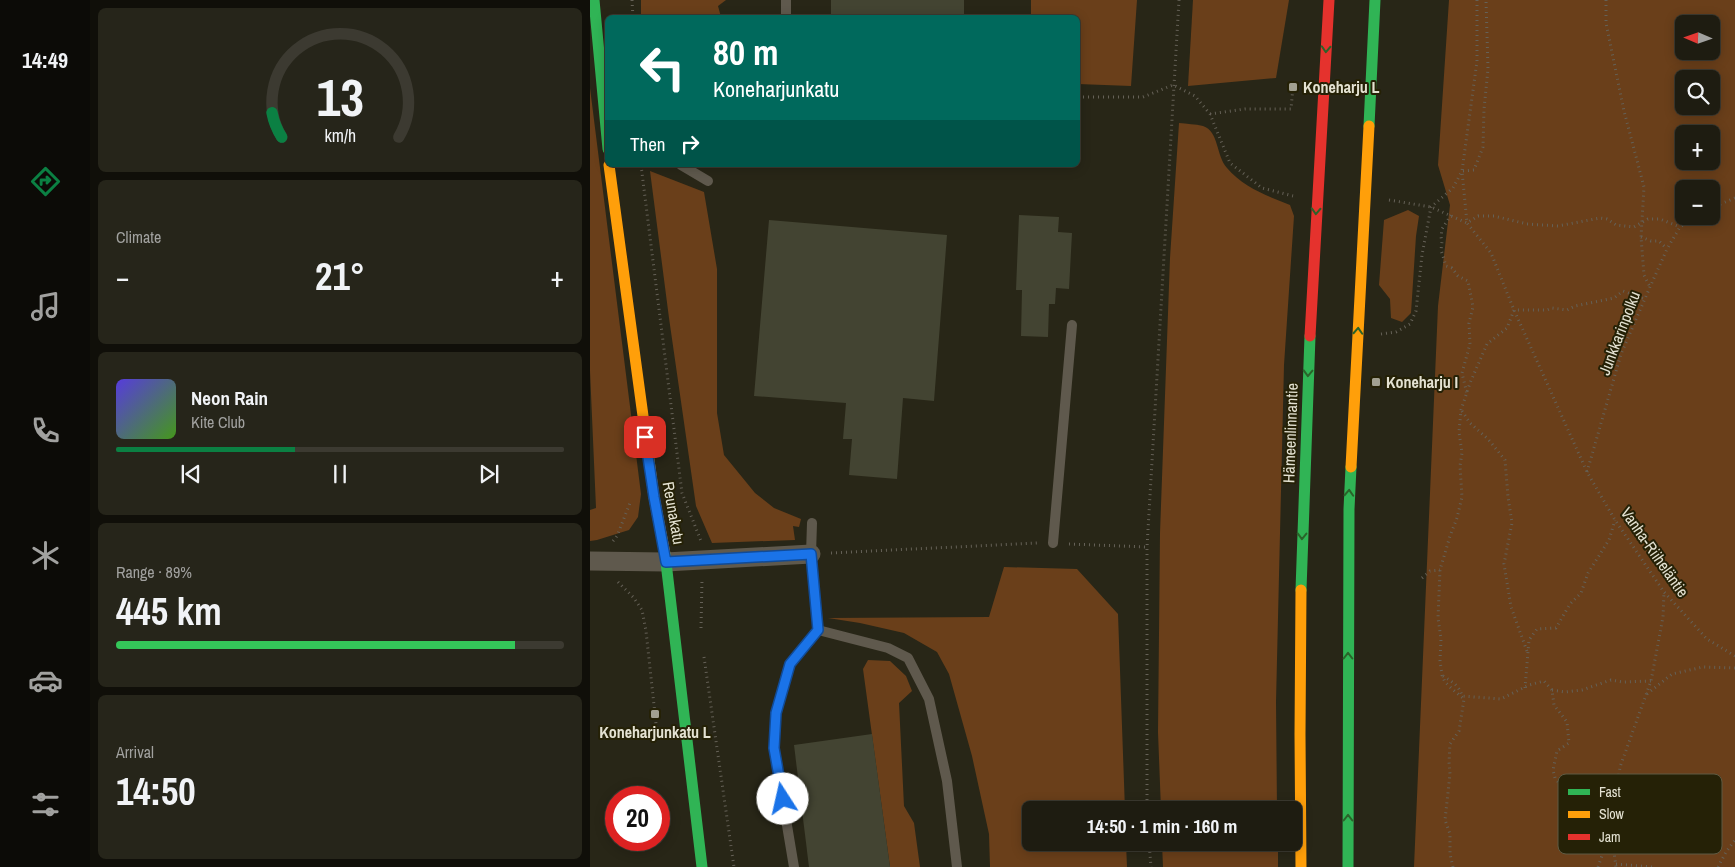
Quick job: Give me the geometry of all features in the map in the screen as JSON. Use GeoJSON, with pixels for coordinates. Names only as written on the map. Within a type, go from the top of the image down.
{"type":"FeatureCollection","features":[{"type":"Feature","properties":{"kind":"main road"},"geometry":{"type":"LineString","coordinates":[[594,0],[605,118]]}},
{"type":"Feature","properties":{"kind":"main road","name":"Hämeenlinnantie"},"geometry":{"type":"LineString","coordinates":[[1301,867],[1302,516],[1311,292],[1329,0]]}},
{"type":"Feature","properties":{"kind":"main road"},"geometry":{"type":"LineString","coordinates":[[1348,867],[1348,509],[1374,0]]}},
{"type":"Feature","properties":{"kind":"main road","name":"Reunakatu"},"geometry":{"type":"LineString","coordinates":[[609,167],[654,497],[666,562],[702,867]]}},
{"type":"Feature","properties":{"kind":"street"},"geometry":{"type":"LineString","coordinates":[[590,561],[666,562],[811,554]]}},
{"type":"Feature","properties":{"kind":"lane"},"geometry":{"type":"LineString","coordinates":[[786,0],[786,15]]}},
{"type":"Feature","properties":{"kind":"lane"},"geometry":{"type":"LineString","coordinates":[[684,167],[708,181]]}},
{"type":"Feature","properties":{"kind":"lane"},"geometry":{"type":"LineString","coordinates":[[1053,543],[1072,325]]}},
{"type":"Feature","properties":{"kind":"lane"},"geometry":{"type":"LineString","coordinates":[[794,867],[774,748],[776,713],[790,664],[818,630],[811,554],[812,523]]}},
{"type":"Feature","properties":{"kind":"lane"},"geometry":{"type":"LineString","coordinates":[[818,630],[888,648],[908,658],[929,699],[947,781],[957,867]]}},
{"type":"Feature","properties":{"kind":"path"},"geometry":{"type":"LineString","coordinates":[[632,0],[633,15]]}},
{"type":"Feature","properties":{"kind":"path"},"geometry":{"type":"LineString","coordinates":[[1147,801],[1147,547],[1179,0]]}},
{"type":"Feature","properties":{"kind":"path"},"geometry":{"type":"LineString","coordinates":[[1467,223],[1462,171],[1477,61],[1477,0]]}},
{"type":"Feature","properties":{"kind":"path"},"geometry":{"type":"LineString","coordinates":[[1462,171],[1474,170],[1484,147],[1484,109],[1488,69],[1486,0]]}},
{"type":"Feature","properties":{"kind":"path"},"geometry":{"type":"LineString","coordinates":[[1606,0],[1606,23],[1624,111],[1644,187],[1641,237],[1644,275],[1650,287]]}},
{"type":"Feature","properties":{"kind":"path"},"geometry":{"type":"LineString","coordinates":[[1080,97],[1143,97],[1173,85],[1195,96],[1210,114],[1230,163],[1262,188],[1296,196]]}},
{"type":"Feature","properties":{"kind":"path"},"geometry":{"type":"LineString","coordinates":[[1210,114],[1245,109],[1292,109],[1293,87]]}},
{"type":"Feature","properties":{"kind":"path"},"geometry":{"type":"LineString","coordinates":[[641,167],[682,493],[702,543],[700,631]]}},
{"type":"Feature","properties":{"kind":"path"},"geometry":{"type":"LineString","coordinates":[[1379,334],[1396,332],[1410,324],[1416,311],[1422,255],[1431,207],[1453,188],[1462,171]]}},
{"type":"Feature","properties":{"kind":"path"},"geometry":{"type":"LineString","coordinates":[[1720,204],[1735,198]]}},
{"type":"Feature","properties":{"kind":"path"},"geometry":{"type":"LineString","coordinates":[[1383,200],[1431,207],[1467,223]]}},
{"type":"Feature","properties":{"kind":"path"},"geometry":{"type":"LineString","coordinates":[[1451,215],[1442,229],[1441,250],[1446,266],[1452,268],[1458,276],[1468,281],[1473,308],[1468,323],[1470,344],[1462,373],[1467,394]]}},
{"type":"Feature","properties":{"kind":"path"},"geometry":{"type":"LineString","coordinates":[[1467,223],[1478,216],[1494,216],[1527,224],[1558,226],[1600,218],[1616,225],[1634,227],[1648,220],[1660,219],[1680,227]]}},
{"type":"Feature","properties":{"kind":"path","name":"Vanha-Riiheläntie"},"geometry":{"type":"LineString","coordinates":[[1467,223],[1491,253],[1514,310],[1588,472],[1615,520],[1664,592],[1707,639],[1735,656]]}},
{"type":"Feature","properties":{"kind":"path","name":"Junkkarinpolku"},"geometry":{"type":"LineString","coordinates":[[1588,472],[1621,354],[1667,249],[1683,225]]}},
{"type":"Feature","properties":{"kind":"path"},"geometry":{"type":"LineString","coordinates":[[1641,237],[1651,241],[1659,241],[1667,249]]}},
{"type":"Feature","properties":{"kind":"path"},"geometry":{"type":"LineString","coordinates":[[1454,867],[1450,854],[1450,834],[1445,820],[1450,774],[1450,744],[1459,731],[1464,699],[1457,685],[1442,675],[1438,618],[1440,570],[1450,536],[1458,518],[1462,497],[1459,432],[1461,410],[1487,344],[1507,328],[1514,310],[1546,310],[1552,308],[1567,310],[1575,306],[1614,298],[1623,291],[1645,299]]}},
{"type":"Feature","properties":{"kind":"path"},"geometry":{"type":"LineString","coordinates":[[1461,410],[1470,423],[1488,439],[1505,460],[1512,523],[1504,564],[1510,607],[1528,654]]}},
{"type":"Feature","properties":{"kind":"path"},"geometry":{"type":"LineString","coordinates":[[1525,688],[1528,640],[1537,629],[1556,628],[1570,604],[1581,593],[1588,573],[1609,540],[1615,520]]}},
{"type":"Feature","properties":{"kind":"path"},"geometry":{"type":"LineString","coordinates":[[811,554],[1053,543],[1147,547]]}},
{"type":"Feature","properties":{"kind":"path"},"geometry":{"type":"LineString","coordinates":[[1422,578],[1430,571],[1440,570]]}},
{"type":"Feature","properties":{"kind":"path"},"geometry":{"type":"LineString","coordinates":[[618,582],[639,604],[644,617],[657,733]]}},
{"type":"Feature","properties":{"kind":"path"},"geometry":{"type":"LineString","coordinates":[[1619,774],[1651,681],[1663,617],[1664,592]]}},
{"type":"Feature","properties":{"kind":"path"},"geometry":{"type":"LineString","coordinates":[[703,651],[734,867]]}},
{"type":"Feature","properties":{"kind":"path"},"geometry":{"type":"LineString","coordinates":[[1647,694],[1672,674],[1703,667],[1735,668]]}},
{"type":"Feature","properties":{"kind":"path"},"geometry":{"type":"LineString","coordinates":[[1552,690],[1565,692],[1582,690],[1611,680],[1623,682],[1651,681]]}},
{"type":"Feature","properties":{"kind":"path"},"geometry":{"type":"LineString","coordinates":[[1462,696],[1501,699],[1544,681],[1552,690],[1554,705],[1567,722],[1569,744],[1557,751],[1553,770],[1558,782]]}},
{"type":"Feature","properties":{"kind":"path"},"geometry":{"type":"LineString","coordinates":[[1718,867],[1735,840]]}},
{"type":"Feature","properties":{"kind":"path"},"geometry":{"type":"LineString","coordinates":[[1150,851],[1151,867]]}},
{"type":"Feature","properties":{"kind":"path"},"geometry":{"type":"LineString","coordinates":[[1598,867],[1603,854]]}},
{"type":"Feature","properties":{"kind":"path"},"geometry":{"type":"LineString","coordinates":[[1616,865],[1652,867]]}},
{"type":"Feature","properties":{"kind":"shaded area"},"geometry":{"type":"Polygon","coordinates":[[[641,0],[726,0],[718,6],[720,15],[641,15],[641,0]]]}},
{"type":"Feature","properties":{"kind":"shaded area"},"geometry":{"type":"Polygon","coordinates":[[[1031,0],[1137,0],[1131,86],[1080,84],[1080,15],[1031,15],[1031,0]]]}},
{"type":"Feature","properties":{"kind":"shaded area"},"geometry":{"type":"Polygon","coordinates":[[[1193,0],[1289,0],[1276,78],[1188,86],[1193,0]]]}},
{"type":"Feature","properties":{"kind":"shaded area"},"geometry":{"type":"Polygon","coordinates":[[[1449,0],[1735,0],[1735,867],[1414,867],[1438,306],[1450,205],[1438,165],[1449,0]]]}},
{"type":"Feature","properties":{"kind":"shaded area"},"geometry":{"type":"Polygon","coordinates":[[[590,88],[641,494],[638,517],[629,530],[590,541],[590,510],[596,508],[590,371],[590,88]]]}},
{"type":"Feature","properties":{"kind":"shaded area"},"geometry":{"type":"Polygon","coordinates":[[[1179,123],[1200,125],[1212,133],[1223,163],[1233,175],[1256,190],[1290,205],[1294,216],[1284,365],[1276,702],[1277,801],[1161,801],[1158,732],[1160,533],[1170,258],[1179,123]]]}},
{"type":"Feature","properties":{"kind":"shaded area"},"geometry":{"type":"Polygon","coordinates":[[[650,171],[704,192],[717,269],[717,413],[724,455],[755,493],[774,508],[801,519],[799,527],[793,526],[795,540],[712,543],[696,506],[650,171]]]}},
{"type":"Feature","properties":{"kind":"shaded area"},"geometry":{"type":"Polygon","coordinates":[[[1408,210],[1419,216],[1411,313],[1402,322],[1391,318],[1390,299],[1379,285],[1384,220],[1408,210]]]}},
{"type":"Feature","properties":{"kind":"shaded area"},"geometry":{"type":"Polygon","coordinates":[[[1004,567],[1077,569],[1118,614],[1125,801],[1022,801],[1022,851],[1126,851],[1127,867],[990,867],[989,834],[972,756],[949,674],[937,652],[904,633],[828,618],[989,617],[1004,567]]]}},
{"type":"Feature","properties":{"kind":"shaded area"},"geometry":{"type":"Polygon","coordinates":[[[868,660],[890,661],[906,676],[912,691],[899,703],[904,806],[914,823],[920,867],[890,867],[863,669],[868,660]]]}},
{"type":"Feature","properties":{"kind":"shaded area"},"geometry":{"type":"Polygon","coordinates":[[[1162,851],[1278,851],[1278,867],[1163,867],[1162,851]]]}},
{"type":"Feature","properties":{"kind":"building"},"geometry":{"type":"Polygon","coordinates":[[[831,0],[964,0],[964,15],[831,15],[831,0]]]}},
{"type":"Feature","properties":{"kind":"building"},"geometry":{"type":"Polygon","coordinates":[[[1019,215],[1059,217],[1058,232],[1072,233],[1069,289],[1056,288],[1055,304],[1049,304],[1048,337],[1021,336],[1022,290],[1016,290],[1019,215]]]}},
{"type":"Feature","properties":{"kind":"building"},"geometry":{"type":"Polygon","coordinates":[[[769,220],[947,235],[934,401],[903,398],[897,479],[849,475],[852,439],[843,439],[846,403],[754,396],[769,220]]]}},
{"type":"Feature","properties":{"kind":"building"},"geometry":{"type":"Polygon","coordinates":[[[872,734],[890,867],[809,867],[794,745],[872,734]]]}},
{"type":"Feature","properties":{"kind":"traffic: fast"},"geometry":{"type":"LineString","coordinates":[[594,0],[605,117]]}},
{"type":"Feature","properties":{"kind":"traffic: fast"},"geometry":{"type":"LineString","coordinates":[[1369,126],[1375,0]]}},
{"type":"Feature","properties":{"kind":"traffic: fast"},"geometry":{"type":"LineString","coordinates":[[1301,590],[1310,336]]}},
{"type":"Feature","properties":{"kind":"traffic: fast"},"geometry":{"type":"LineString","coordinates":[[1348,867],[1349,509],[1351,467]]}},
{"type":"Feature","properties":{"kind":"traffic: fast"},"geometry":{"type":"LineString","coordinates":[[665,554],[702,867]]}},
{"type":"Feature","properties":{"kind":"traffic: slow"},"geometry":{"type":"LineString","coordinates":[[1351,467],[1369,126]]}},
{"type":"Feature","properties":{"kind":"traffic: slow"},"geometry":{"type":"LineString","coordinates":[[609,167],[654,497],[665,554]]}},
{"type":"Feature","properties":{"kind":"traffic: slow"},"geometry":{"type":"LineString","coordinates":[[1301,590],[1301,867]]}},
{"type":"Feature","properties":{"kind":"traffic: jam"},"geometry":{"type":"LineString","coordinates":[[1310,336],[1329,0]]}},
{"type":"Feature","properties":{"kind":"place","name":"Koneharju L"},"geometry":{"type":"Point","coordinates":[1293,87]}},
{"type":"Feature","properties":{"kind":"place","name":"Koneharju I"},"geometry":{"type":"Point","coordinates":[1376,382]}},
{"type":"Feature","properties":{"kind":"place","name":"Koneharjunkatu L"},"geometry":{"type":"Point","coordinates":[655,714]}},
{"type":"Feature","properties":{"kind":"route"},"geometry":{"type":"LineString","coordinates":[[645,437],[666,562],[811,554],[818,630],[790,664],[776,713],[774,748],[783,799]]}}]}
